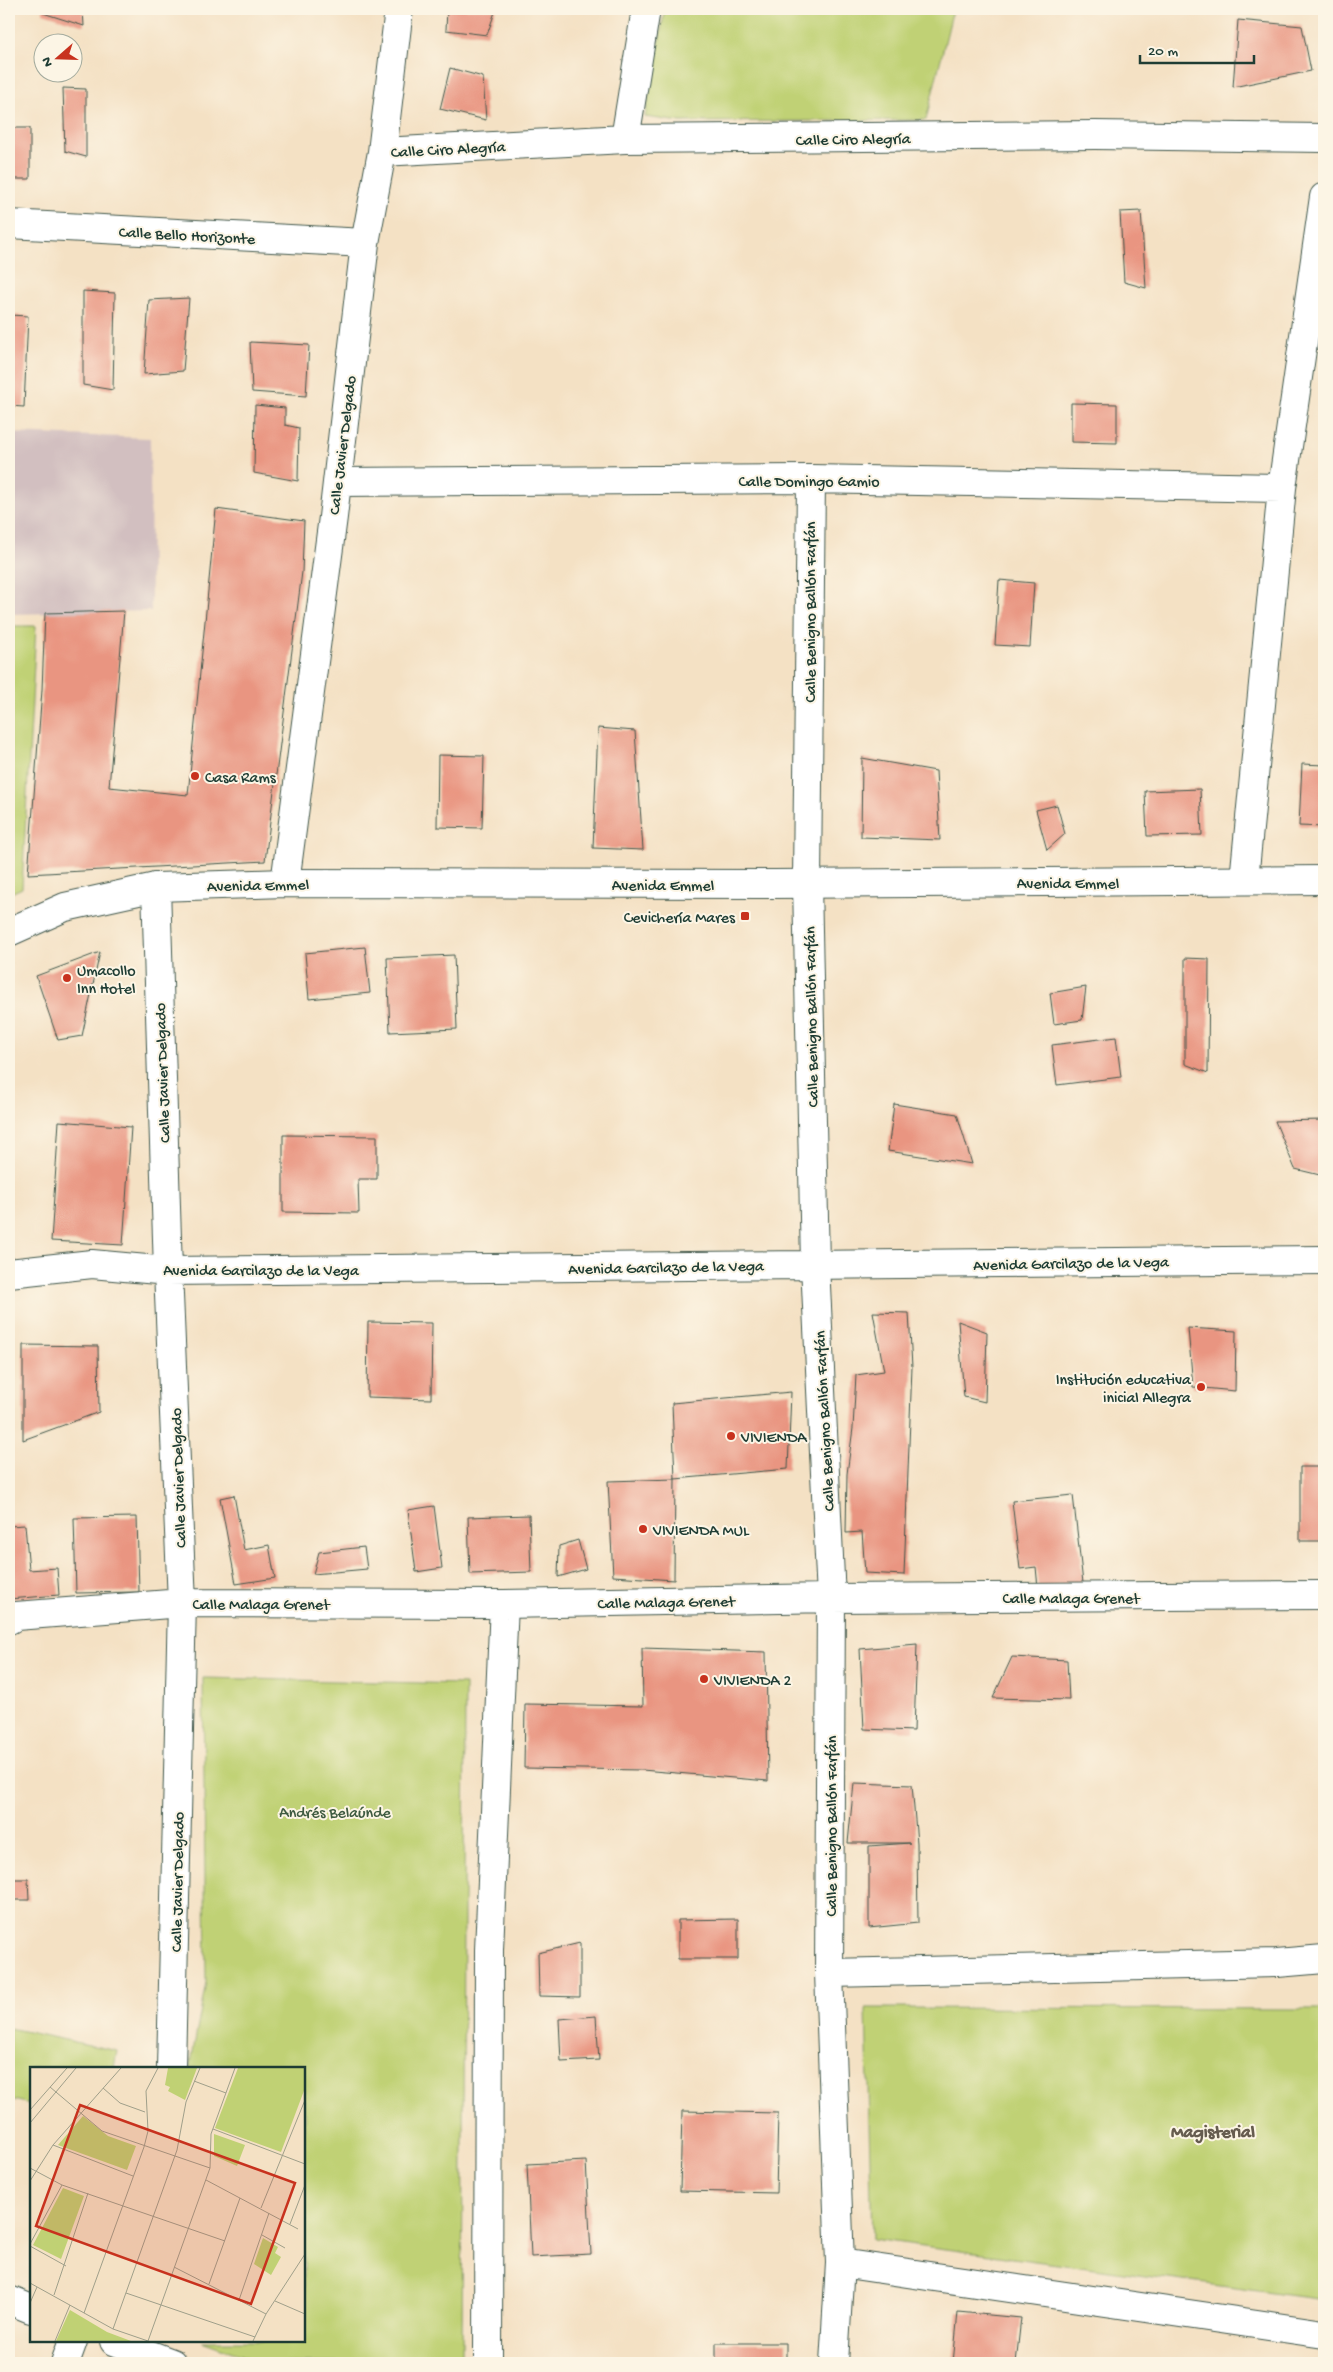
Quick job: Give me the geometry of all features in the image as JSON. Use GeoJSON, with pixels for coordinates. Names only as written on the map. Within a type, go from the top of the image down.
{"type":"FeatureCollection","features":[{"type":"Feature","properties":{"kind":"street","name":"Calle Javier Delgado"},"geometry":{"type":"LineString","coordinates":[[286,883],[365,243],[382,152],[399,9]]}},
{"type":"Feature","properties":{"kind":"street"},"geometry":{"type":"LineString","coordinates":[[624,139],[646,9]]}},
{"type":"Feature","properties":{"kind":"street","name":"Calle Ciro Alegría"},"geometry":{"type":"LineString","coordinates":[[382,152],[624,139],[1095,135],[1324,138]]}},
{"type":"Feature","properties":{"kind":"street"},"geometry":{"type":"LineString","coordinates":[[1244,880],[1282,488],[1324,197]]}},
{"type":"Feature","properties":{"kind":"street","name":"Calle Bello Horizonte"},"geometry":{"type":"LineString","coordinates":[[9,224],[365,243]]}},
{"type":"Feature","properties":{"kind":"street","name":"Calle Domingo Gamio"},"geometry":{"type":"LineString","coordinates":[[337,482],[810,479],[1282,488]]}},
{"type":"Feature","properties":{"kind":"street","name":"Calle Benigno Ballón Farfán"},"geometry":{"type":"LineString","coordinates":[[810,479],[807,883],[815,1265],[831,1598],[829,1973],[840,2263],[834,2363]]}},
{"type":"Feature","properties":{"kind":"street","name":"Avenida Emmel"},"geometry":{"type":"LineString","coordinates":[[9,932],[65,907],[156,887],[286,883],[807,883],[1324,880]]}},
{"type":"Feature","properties":{"kind":"street","name":"Calle Javier Delgado"},"geometry":{"type":"LineString","coordinates":[[156,887],[168,1271],[182,1603],[171,2067]]}},
{"type":"Feature","properties":{"kind":"street","name":"Avenida Garcilazo de la Vega"},"geometry":{"type":"LineString","coordinates":[[9,1273],[92,1264],[168,1271],[1324,1260]]}},
{"type":"Feature","properties":{"kind":"street","name":"Calle Malaga Grenet"},"geometry":{"type":"LineString","coordinates":[[9,1620],[16,1616],[182,1603],[504,1604],[831,1598],[1324,1596]]}},
{"type":"Feature","properties":{"kind":"street"},"geometry":{"type":"LineString","coordinates":[[488,2363],[489,1950],[504,1604]]}},
{"type":"Feature","properties":{"kind":"street"},"geometry":{"type":"LineString","coordinates":[[829,1973],[1277,1963],[1324,1959]]}},
{"type":"Feature","properties":{"kind":"street"},"geometry":{"type":"LineString","coordinates":[[840,2263],[1324,2334]]}},
{"type":"Feature","properties":{"kind":"street"},"geometry":{"type":"LineString","coordinates":[[9,2300],[30,2308]]}},
{"type":"Feature","properties":{"kind":"street"},"geometry":{"type":"LineString","coordinates":[[65,2363],[73,2342]]}},
{"type":"Feature","properties":{"kind":"street"},"geometry":{"type":"LineString","coordinates":[[117,2342],[172,2363]]}},
{"type":"Feature","properties":{"kind":"shaded area"},"geometry":{"type":"Polygon","coordinates":[[[9,433],[150,438],[151,611],[9,614],[9,433]]]}},
{"type":"Feature","properties":{"kind":"green space"},"geometry":{"type":"Polygon","coordinates":[[[665,9],[953,9],[926,120],[681,122],[645,117],[665,9]]]}},
{"type":"Feature","properties":{"kind":"green space"},"geometry":{"type":"Polygon","coordinates":[[[9,626],[36,626],[22,888],[9,894],[9,626]]]}},
{"type":"Feature","properties":{"kind":"green space","name":"Andrés Belaúnde"},"geometry":{"type":"Polygon","coordinates":[[[203,1678],[465,1684],[462,2363],[263,2363],[205,2342],[305,2342],[305,2067],[190,2067],[206,1982],[203,1678]]]}},
{"type":"Feature","properties":{"kind":"green space"},"geometry":{"type":"Polygon","coordinates":[[[866,2008],[1324,2009],[1324,2300],[872,2239],[866,2008]]]}},
{"type":"Feature","properties":{"kind":"green space"},"geometry":{"type":"Polygon","coordinates":[[[9,2028],[117,2051],[114,2067],[30,2067],[30,2104],[9,2099],[9,2028]]]}},
{"type":"Feature","properties":{"kind":"building"},"geometry":{"type":"Polygon","coordinates":[[[43,9],[83,9],[84,26],[43,13],[43,9]]]}},
{"type":"Feature","properties":{"kind":"building"},"geometry":{"type":"Polygon","coordinates":[[[447,9],[496,9],[487,35],[446,30],[447,9]]]}},
{"type":"Feature","properties":{"kind":"building"},"geometry":{"type":"Polygon","coordinates":[[[1238,20],[1302,26],[1311,71],[1233,87],[1238,20]]]}},
{"type":"Feature","properties":{"kind":"building"},"geometry":{"type":"Polygon","coordinates":[[[450,68],[483,77],[486,120],[440,109],[450,68]]]}},
{"type":"Feature","properties":{"kind":"building"},"geometry":{"type":"Polygon","coordinates":[[[63,88],[86,89],[86,157],[65,151],[63,88]]]}},
{"type":"Feature","properties":{"kind":"building"},"geometry":{"type":"Polygon","coordinates":[[[9,128],[30,128],[30,179],[9,179],[9,128]]]}},
{"type":"Feature","properties":{"kind":"building"},"geometry":{"type":"Polygon","coordinates":[[[1141,211],[1146,288],[1124,282],[1120,212],[1141,211]]]}},
{"type":"Feature","properties":{"kind":"building"},"geometry":{"type":"Polygon","coordinates":[[[83,291],[115,293],[113,390],[83,385],[83,291]]]}},
{"type":"Feature","properties":{"kind":"building"},"geometry":{"type":"Polygon","coordinates":[[[189,298],[183,371],[144,374],[149,300],[189,298]]]}},
{"type":"Feature","properties":{"kind":"building"},"geometry":{"type":"Polygon","coordinates":[[[9,315],[28,316],[24,407],[9,406],[9,315]]]}},
{"type":"Feature","properties":{"kind":"building"},"geometry":{"type":"Polygon","coordinates":[[[250,342],[309,345],[306,396],[252,392],[250,342]]]}},
{"type":"Feature","properties":{"kind":"building"},"geometry":{"type":"Polygon","coordinates":[[[1071,403],[1117,404],[1117,443],[1071,442],[1071,403]]]}},
{"type":"Feature","properties":{"kind":"building"},"geometry":{"type":"Polygon","coordinates":[[[255,405],[285,408],[285,425],[299,428],[298,481],[254,473],[255,405]]]}},
{"type":"Feature","properties":{"kind":"building"},"geometry":{"type":"Polygon","coordinates":[[[216,509],[304,521],[302,572],[265,861],[28,874],[42,690],[45,613],[124,611],[109,787],[188,795],[216,509]]]}},
{"type":"Feature","properties":{"kind":"building"},"geometry":{"type":"Polygon","coordinates":[[[999,580],[1034,583],[1030,647],[995,645],[999,580]]]}},
{"type":"Feature","properties":{"kind":"building"},"geometry":{"type":"Polygon","coordinates":[[[598,728],[635,731],[643,850],[593,848],[598,728]]]}},
{"type":"Feature","properties":{"kind":"building"},"geometry":{"type":"Polygon","coordinates":[[[438,755],[484,756],[482,828],[437,827],[438,755]]]}},
{"type":"Feature","properties":{"kind":"building"},"geometry":{"type":"Polygon","coordinates":[[[862,758],[936,771],[940,840],[861,837],[862,758]]]}},
{"type":"Feature","properties":{"kind":"building"},"geometry":{"type":"Polygon","coordinates":[[[1302,764],[1324,765],[1324,827],[1299,826],[1302,764]]]}},
{"type":"Feature","properties":{"kind":"building"},"geometry":{"type":"Polygon","coordinates":[[[1200,789],[1202,835],[1147,836],[1145,791],[1200,789]]]}},
{"type":"Feature","properties":{"kind":"building"},"geometry":{"type":"Polygon","coordinates":[[[1057,805],[1065,834],[1047,850],[1036,810],[1057,805]]]}},
{"type":"Feature","properties":{"kind":"building"},"geometry":{"type":"Polygon","coordinates":[[[365,947],[370,993],[309,999],[305,953],[365,947]]]}},
{"type":"Feature","properties":{"kind":"building"},"geometry":{"type":"Polygon","coordinates":[[[100,952],[82,1036],[58,1040],[36,976],[100,952]]]}},
{"type":"Feature","properties":{"kind":"building"},"geometry":{"type":"Polygon","coordinates":[[[454,955],[457,1029],[390,1032],[387,958],[454,955]]]}},
{"type":"Feature","properties":{"kind":"building"},"geometry":{"type":"Polygon","coordinates":[[[1185,958],[1209,959],[1208,1073],[1185,1064],[1185,958]]]}},
{"type":"Feature","properties":{"kind":"building"},"geometry":{"type":"Polygon","coordinates":[[[1086,987],[1082,1020],[1054,1024],[1050,993],[1086,987]]]}},
{"type":"Feature","properties":{"kind":"building"},"geometry":{"type":"Polygon","coordinates":[[[1116,1037],[1121,1077],[1057,1085],[1052,1045],[1116,1037]]]}},
{"type":"Feature","properties":{"kind":"building"},"geometry":{"type":"Polygon","coordinates":[[[894,1104],[957,1114],[972,1164],[888,1151],[894,1104]]]}},
{"type":"Feature","properties":{"kind":"building"},"geometry":{"type":"Polygon","coordinates":[[[1324,1120],[1324,1176],[1295,1169],[1275,1121],[1324,1120]]]}},
{"type":"Feature","properties":{"kind":"building"},"geometry":{"type":"Polygon","coordinates":[[[59,1121],[131,1127],[123,1245],[51,1241],[59,1121]]]}},
{"type":"Feature","properties":{"kind":"building"},"geometry":{"type":"Polygon","coordinates":[[[283,1135],[377,1136],[377,1179],[358,1179],[359,1213],[283,1212],[283,1135]]]}},
{"type":"Feature","properties":{"kind":"building"},"geometry":{"type":"Polygon","coordinates":[[[873,1312],[909,1313],[912,1367],[904,1575],[865,1573],[862,1532],[846,1533],[847,1474],[853,1428],[856,1375],[884,1371],[873,1312]]]}},
{"type":"Feature","properties":{"kind":"building"},"geometry":{"type":"Polygon","coordinates":[[[958,1321],[987,1332],[985,1402],[964,1397],[958,1321]]]}},
{"type":"Feature","properties":{"kind":"building"},"geometry":{"type":"Polygon","coordinates":[[[368,1322],[432,1323],[431,1399],[367,1397],[368,1322]]]}},
{"type":"Feature","properties":{"kind":"building"},"geometry":{"type":"Polygon","coordinates":[[[1188,1328],[1236,1331],[1235,1391],[1193,1387],[1188,1328]]]}},
{"type":"Feature","properties":{"kind":"building"},"geometry":{"type":"Polygon","coordinates":[[[23,1345],[98,1346],[99,1412],[23,1440],[23,1345]]]}},
{"type":"Feature","properties":{"kind":"building","name":"VIVIENDA"},"geometry":{"type":"Polygon","coordinates":[[[791,1392],[788,1469],[675,1479],[672,1403],[791,1392]]]}},
{"type":"Feature","properties":{"kind":"building"},"geometry":{"type":"Polygon","coordinates":[[[1300,1467],[1324,1467],[1324,1541],[1300,1541],[1300,1467]]]}},
{"type":"Feature","properties":{"kind":"building","name":"VIVIENDA MUL"},"geometry":{"type":"Polygon","coordinates":[[[675,1479],[674,1580],[613,1576],[608,1481],[675,1479]]]}},
{"type":"Feature","properties":{"kind":"building"},"geometry":{"type":"Polygon","coordinates":[[[234,1495],[244,1550],[269,1545],[275,1578],[236,1584],[220,1498],[234,1495]]]}},
{"type":"Feature","properties":{"kind":"building"},"geometry":{"type":"Polygon","coordinates":[[[1073,1495],[1083,1583],[1038,1588],[1036,1567],[1020,1569],[1012,1501],[1073,1495]]]}},
{"type":"Feature","properties":{"kind":"building"},"geometry":{"type":"Polygon","coordinates":[[[434,1506],[442,1568],[416,1572],[408,1510],[434,1506]]]}},
{"type":"Feature","properties":{"kind":"building"},"geometry":{"type":"Polygon","coordinates":[[[529,1515],[531,1572],[470,1574],[468,1517],[529,1515]]]}},
{"type":"Feature","properties":{"kind":"building"},"geometry":{"type":"Polygon","coordinates":[[[137,1517],[139,1592],[76,1593],[74,1518],[137,1517]]]}},
{"type":"Feature","properties":{"kind":"building"},"geometry":{"type":"Polygon","coordinates":[[[25,1525],[29,1570],[57,1568],[59,1595],[9,1599],[9,1526],[25,1525]]]}},
{"type":"Feature","properties":{"kind":"building"},"geometry":{"type":"Polygon","coordinates":[[[578,1540],[586,1569],[558,1577],[559,1546],[578,1540]]]}},
{"type":"Feature","properties":{"kind":"building"},"geometry":{"type":"Polygon","coordinates":[[[364,1547],[367,1569],[313,1574],[319,1552],[364,1547]]]}},
{"type":"Feature","properties":{"kind":"building"},"geometry":{"type":"Polygon","coordinates":[[[917,1644],[914,1731],[864,1729],[860,1649],[917,1644]]]}},
{"type":"Feature","properties":{"kind":"building"},"geometry":{"type":"Polygon","coordinates":[[[642,1648],[766,1652],[768,1781],[642,1770],[524,1768],[525,1704],[643,1706],[642,1648]]]}},
{"type":"Feature","properties":{"kind":"building"},"geometry":{"type":"Polygon","coordinates":[[[1012,1657],[1067,1660],[1069,1700],[993,1698],[1012,1657]]]}},
{"type":"Feature","properties":{"kind":"building"},"geometry":{"type":"Polygon","coordinates":[[[854,1783],[912,1785],[917,1843],[918,1923],[869,1928],[869,1846],[910,1843],[848,1843],[854,1783]]]}},
{"type":"Feature","properties":{"kind":"building"},"geometry":{"type":"Polygon","coordinates":[[[9,1879],[28,1879],[29,1900],[9,1900],[9,1879]]]}},
{"type":"Feature","properties":{"kind":"building"},"geometry":{"type":"Polygon","coordinates":[[[738,1919],[738,1959],[678,1959],[678,1920],[738,1919]]]}},
{"type":"Feature","properties":{"kind":"building"},"geometry":{"type":"Polygon","coordinates":[[[580,1943],[580,1997],[539,1996],[538,1953],[580,1943]]]}},
{"type":"Feature","properties":{"kind":"building"},"geometry":{"type":"Polygon","coordinates":[[[596,2016],[599,2060],[561,2062],[559,2019],[596,2016]]]}},
{"type":"Feature","properties":{"kind":"building"},"geometry":{"type":"Polygon","coordinates":[[[682,2111],[778,2113],[776,2193],[680,2191],[682,2111]]]}},
{"type":"Feature","properties":{"kind":"building"},"geometry":{"type":"Polygon","coordinates":[[[586,2161],[591,2254],[531,2257],[527,2164],[586,2161]]]}},
{"type":"Feature","properties":{"kind":"building"},"geometry":{"type":"Polygon","coordinates":[[[958,2312],[1021,2318],[1016,2363],[953,2363],[958,2312]]]}},
{"type":"Feature","properties":{"kind":"building"},"geometry":{"type":"Polygon","coordinates":[[[716,2343],[786,2343],[786,2363],[716,2363],[716,2343]]]}},
{"type":"Feature","properties":{"kind":"place","name":"Casa Rams"},"geometry":{"type":"Point","coordinates":[195,776]}},
{"type":"Feature","properties":{"kind":"place","name":"Cevichería Mares"},"geometry":{"type":"Point","coordinates":[745,916]}},
{"type":"Feature","properties":{"kind":"place","name":"Umacollo Inn Hotel"},"geometry":{"type":"Point","coordinates":[67,978]}},
{"type":"Feature","properties":{"kind":"place","name":"Institución educativa inicial Allegra"},"geometry":{"type":"Point","coordinates":[1201,1387]}},
{"type":"Feature","properties":{"kind":"place","name":"VIVIENDA"},"geometry":{"type":"Point","coordinates":[731,1436]}},
{"type":"Feature","properties":{"kind":"place","name":"VIVIENDA MUL"},"geometry":{"type":"Point","coordinates":[643,1529]}},
{"type":"Feature","properties":{"kind":"place","name":"VIVIENDA 2"},"geometry":{"type":"Point","coordinates":[704,1679]}},
{"type":"Feature","properties":{"kind":"district","name":"Magisterial"},"geometry":{"type":"Point","coordinates":[1213,2131]}}]}
